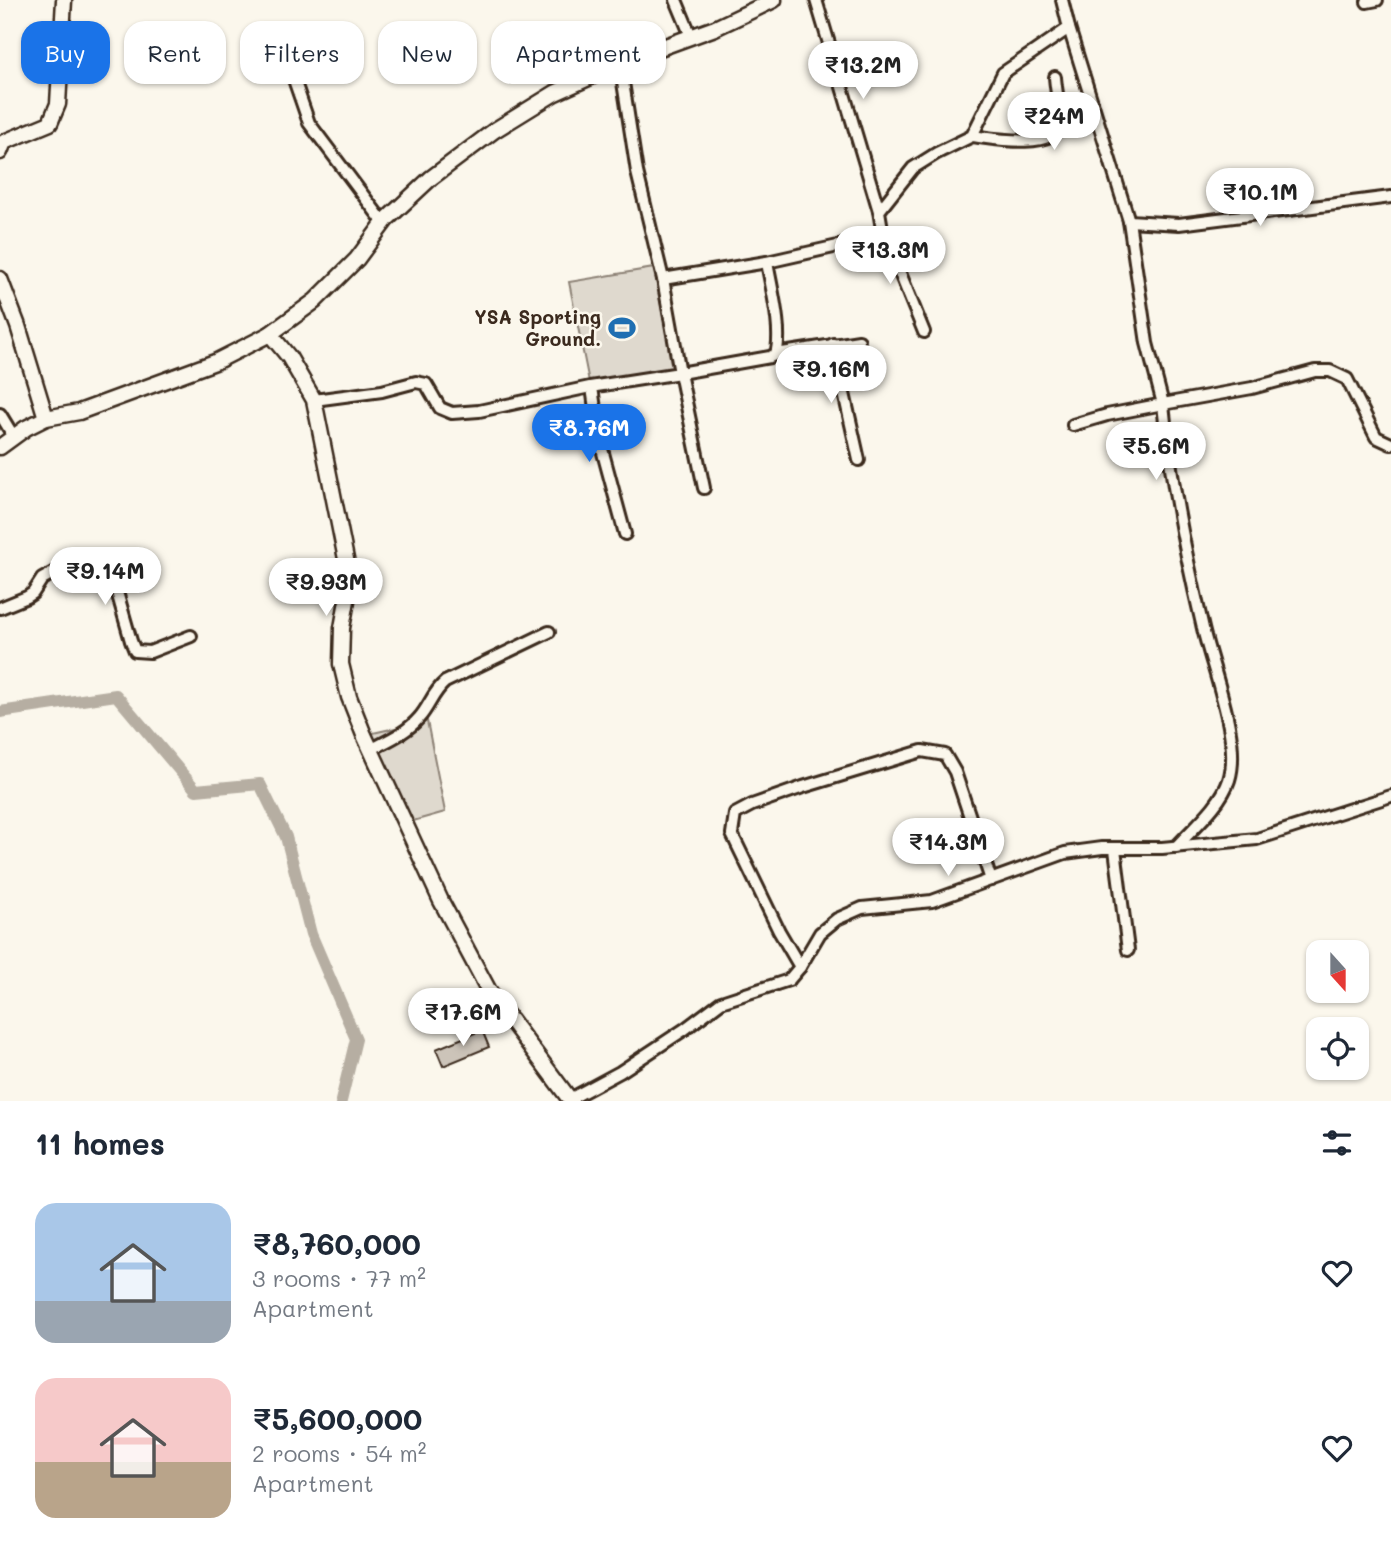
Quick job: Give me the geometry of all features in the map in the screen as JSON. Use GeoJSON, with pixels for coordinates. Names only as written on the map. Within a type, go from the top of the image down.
{"type":"FeatureCollection","features":[{"type":"Feature","properties":{"kind":"street"},"geometry":{"type":"LineString","coordinates":[[0,152],[4,142],[50,123],[58,104],[64,0]]}},
{"type":"Feature","properties":{"kind":"street"},"geometry":{"type":"LineString","coordinates":[[676,0],[691,36]]}},
{"type":"Feature","properties":{"kind":"street"},"geometry":{"type":"LineString","coordinates":[[666,46],[715,28],[774,0]]}},
{"type":"Feature","properties":{"kind":"street"},"geometry":{"type":"LineString","coordinates":[[816,0],[883,229],[924,332]]}},
{"type":"Feature","properties":{"kind":"street"},"geometry":{"type":"LineString","coordinates":[[1062,0],[1129,221],[1157,405],[1202,625],[1233,755],[1228,782],[1215,803],[1176,847]]}},
{"type":"Feature","properties":{"kind":"street"},"geometry":{"type":"LineString","coordinates":[[879,211],[913,169],[937,153],[972,136],[1003,73],[1069,28]]}},
{"type":"Feature","properties":{"kind":"street"},"geometry":{"type":"LineString","coordinates":[[972,136],[1024,141],[1039,140],[1054,134],[1058,129],[1059,118],[1055,76]]}},
{"type":"Feature","properties":{"kind":"street"},"geometry":{"type":"LineString","coordinates":[[296,84],[309,123],[384,223]]}},
{"type":"Feature","properties":{"kind":"street"},"geometry":{"type":"LineString","coordinates":[[0,447],[46,418],[79,412],[202,367],[253,345],[315,301],[357,259],[384,223],[431,178],[495,130],[555,93],[575,84]]}},
{"type":"Feature","properties":{"kind":"street"},"geometry":{"type":"LineString","coordinates":[[623,84],[637,172],[663,279],[704,488]]}},
{"type":"Feature","properties":{"kind":"street"},"geometry":{"type":"LineString","coordinates":[[1129,221],[1179,224],[1391,197]]}},
{"type":"Feature","properties":{"kind":"street"},"geometry":{"type":"LineString","coordinates":[[663,279],[768,262],[874,239],[883,229]]}},
{"type":"Feature","properties":{"kind":"street"},"geometry":{"type":"LineString","coordinates":[[768,262],[777,324],[776,354]]}},
{"type":"Feature","properties":{"kind":"street"},"geometry":{"type":"LineString","coordinates":[[0,279],[18,326],[46,418]]}},
{"type":"Feature","properties":{"kind":"street"},"geometry":{"type":"LineString","coordinates":[[270,334],[289,357],[314,400],[348,569],[341,664],[357,718],[441,901],[489,991],[571,1100],[620,1072],[721,1002],[789,980],[820,933],[837,919],[862,908],[932,901],[1065,853],[1176,847],[1272,836],[1391,796]]}},
{"type":"Feature","properties":{"kind":"street"},"geometry":{"type":"LineString","coordinates":[[314,400],[382,391],[416,382],[429,387],[442,411],[479,411],[592,387],[859,341]]}},
{"type":"Feature","properties":{"kind":"street"},"geometry":{"type":"LineString","coordinates":[[833,344],[859,460]]}},
{"type":"Feature","properties":{"kind":"street"},"geometry":{"type":"LineString","coordinates":[[1073,425],[1126,411],[1252,388],[1315,371],[1329,371],[1347,379],[1372,431],[1377,437],[1391,444]]}},
{"type":"Feature","properties":{"kind":"street"},"geometry":{"type":"LineString","coordinates":[[592,387],[599,439],[625,534]]}},
{"type":"Feature","properties":{"kind":"street"},"geometry":{"type":"LineString","coordinates":[[0,414],[14,437]]}},
{"type":"Feature","properties":{"kind":"street"},"geometry":{"type":"LineString","coordinates":[[0,608],[33,593],[46,575],[82,565],[101,564],[113,578],[135,650],[150,652],[191,636]]}},
{"type":"Feature","properties":{"kind":"street"},"geometry":{"type":"LineString","coordinates":[[372,749],[404,733],[419,719],[439,687],[446,682],[550,632]]}},
{"type":"Feature","properties":{"kind":"street"},"geometry":{"type":"LineString","coordinates":[[800,967],[779,931],[732,834],[735,814],[752,805],[922,751],[945,755],[955,772],[991,880]]}},
{"type":"Feature","properties":{"kind":"street"},"geometry":{"type":"LineString","coordinates":[[1115,849],[1128,950]]}},
{"type":"Feature","properties":{"kind":"shaded area","name":"YSA Sporting Ground."},"geometry":{"type":"Polygon","coordinates":[[[654,268],[674,375],[590,387],[569,282],[654,268]]]}},
{"type":"Feature","properties":{"kind":"shaded area"},"geometry":{"type":"Polygon","coordinates":[[[427,721],[445,812],[406,823],[364,735],[427,721]]]}},
{"type":"Feature","properties":{"kind":"building"},"geometry":{"type":"Polygon","coordinates":[[[482,1030],[489,1047],[443,1066],[436,1049],[482,1030]]]}},
{"type":"Feature","properties":{"kind":"waterway"},"geometry":{"type":"LineString","coordinates":[[0,712],[116,695],[196,790],[260,784],[286,837],[311,934],[356,1039],[341,1101]]}},
{"type":"Feature","properties":{"kind":"place","name":"YSA Sporting Ground."},"geometry":{"type":"Point","coordinates":[622,328]}}]}
